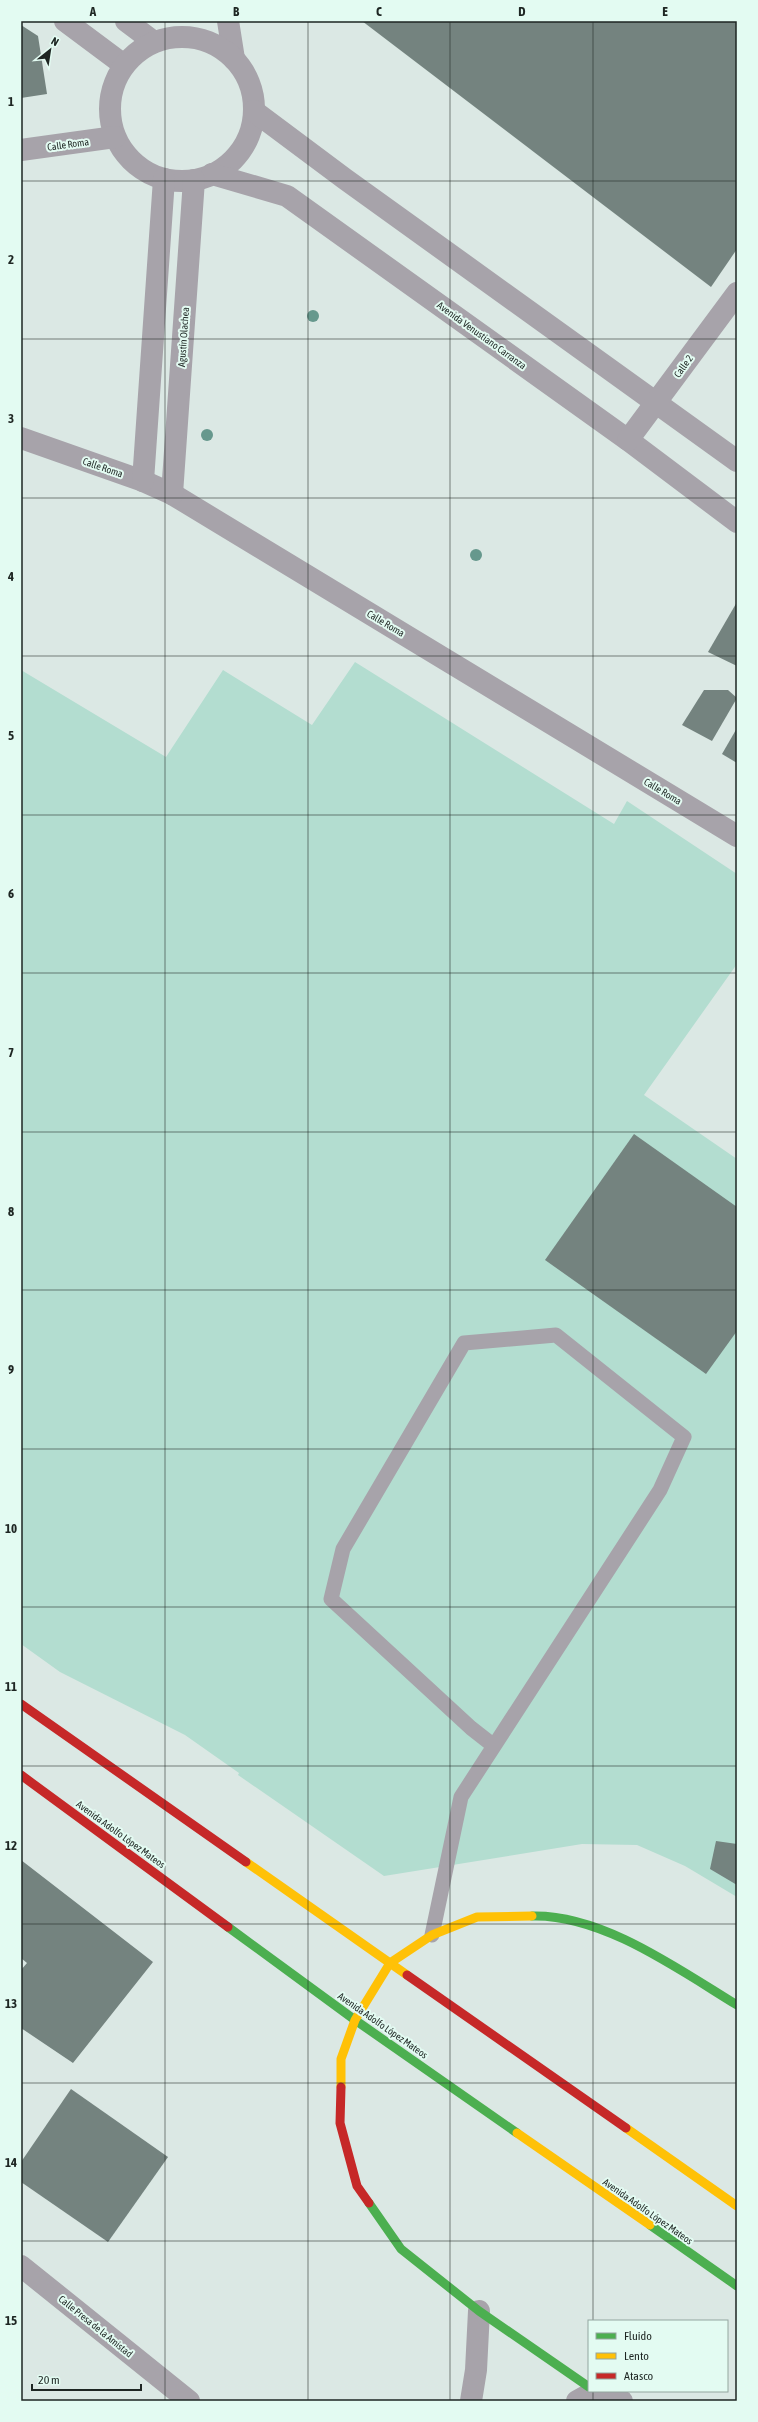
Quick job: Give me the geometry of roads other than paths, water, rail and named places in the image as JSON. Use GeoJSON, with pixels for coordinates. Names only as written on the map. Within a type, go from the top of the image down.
{"type":"FeatureCollection","features":[{"type":"Feature","properties":{"kind":"main road"},"geometry":{"type":"LineString","coordinates":[[21,1704],[737,2206]]}},
{"type":"Feature","properties":{"kind":"main road","name":"Avenida Adolfo López Mateos"},"geometry":{"type":"LineString","coordinates":[[21,1775],[355,2020],[737,2286]]}},
{"type":"Feature","properties":{"kind":"main road"},"geometry":{"type":"LineString","coordinates":[[588,2386],[479,2311],[401,2248],[357,2186],[340,2123],[341,2059],[355,2020],[390,1963],[432,1936],[477,1917],[553,1915],[630,1940],[737,2005]]}},
{"type":"Feature","properties":{"kind":"street"},"geometry":{"type":"LineString","coordinates":[[65,21],[124,65]]}},
{"type":"Feature","properties":{"kind":"street"},"geometry":{"type":"LineString","coordinates":[[126,21],[154,42]]}},
{"type":"Feature","properties":{"kind":"street"},"geometry":{"type":"LineString","coordinates":[[228,21],[234,59]]}},
{"type":"Feature","properties":{"kind":"street"},"geometry":{"type":"LineString","coordinates":[[143,481],[164,179],[138,165],[127,156],[115,137],[110,119],[110,100],[115,82],[124,65],[137,52],[174,29],[217,46],[234,59],[245,75],[250,86],[254,111],[251,130],[242,149],[229,164],[203,177]]}},
{"type":"Feature","properties":{"kind":"street"},"geometry":{"type":"LineString","coordinates":[[254,111],[351,184],[737,461]]}},
{"type":"Feature","properties":{"kind":"street","name":"Calle Roma"},"geometry":{"type":"LineString","coordinates":[[21,150],[115,137]]}},
{"type":"Feature","properties":{"kind":"street","name":"Avenida Venustiano Carranza"},"geometry":{"type":"LineString","coordinates":[[164,179],[203,177],[287,196],[628,440],[737,522]]}},
{"type":"Feature","properties":{"kind":"street","name":"Agustín Olachea"},"geometry":{"type":"LineString","coordinates":[[172,494],[203,177]]}},
{"type":"Feature","properties":{"kind":"street","name":"Calle 2"},"geometry":{"type":"LineString","coordinates":[[628,440],[737,293]]}},
{"type":"Feature","properties":{"kind":"street","name":"Calle Roma"},"geometry":{"type":"LineString","coordinates":[[21,438],[143,481],[172,494],[737,836]]}},
{"type":"Feature","properties":{"kind":"street","name":"Calle Presa de la Amistad"},"geometry":{"type":"LineString","coordinates":[[21,2266],[190,2401]]}},
{"type":"Feature","properties":{"kind":"street"},"geometry":{"type":"LineString","coordinates":[[471,2401],[476,2370],[479,2311]]}},
{"type":"Feature","properties":{"kind":"street"},"geometry":{"type":"LineString","coordinates":[[577,2401],[593,2392]]}},
{"type":"Feature","properties":{"kind":"street"},"geometry":{"type":"LineString","coordinates":[[598,2392],[622,2401]]}},
{"type":"Feature","properties":{"kind":"lane"},"geometry":{"type":"LineString","coordinates":[[432,1936],[461,1797],[660,1490],[684,1437],[556,1335],[464,1343],[343,1549],[331,1599],[471,1728],[494,1746]]}}]}
